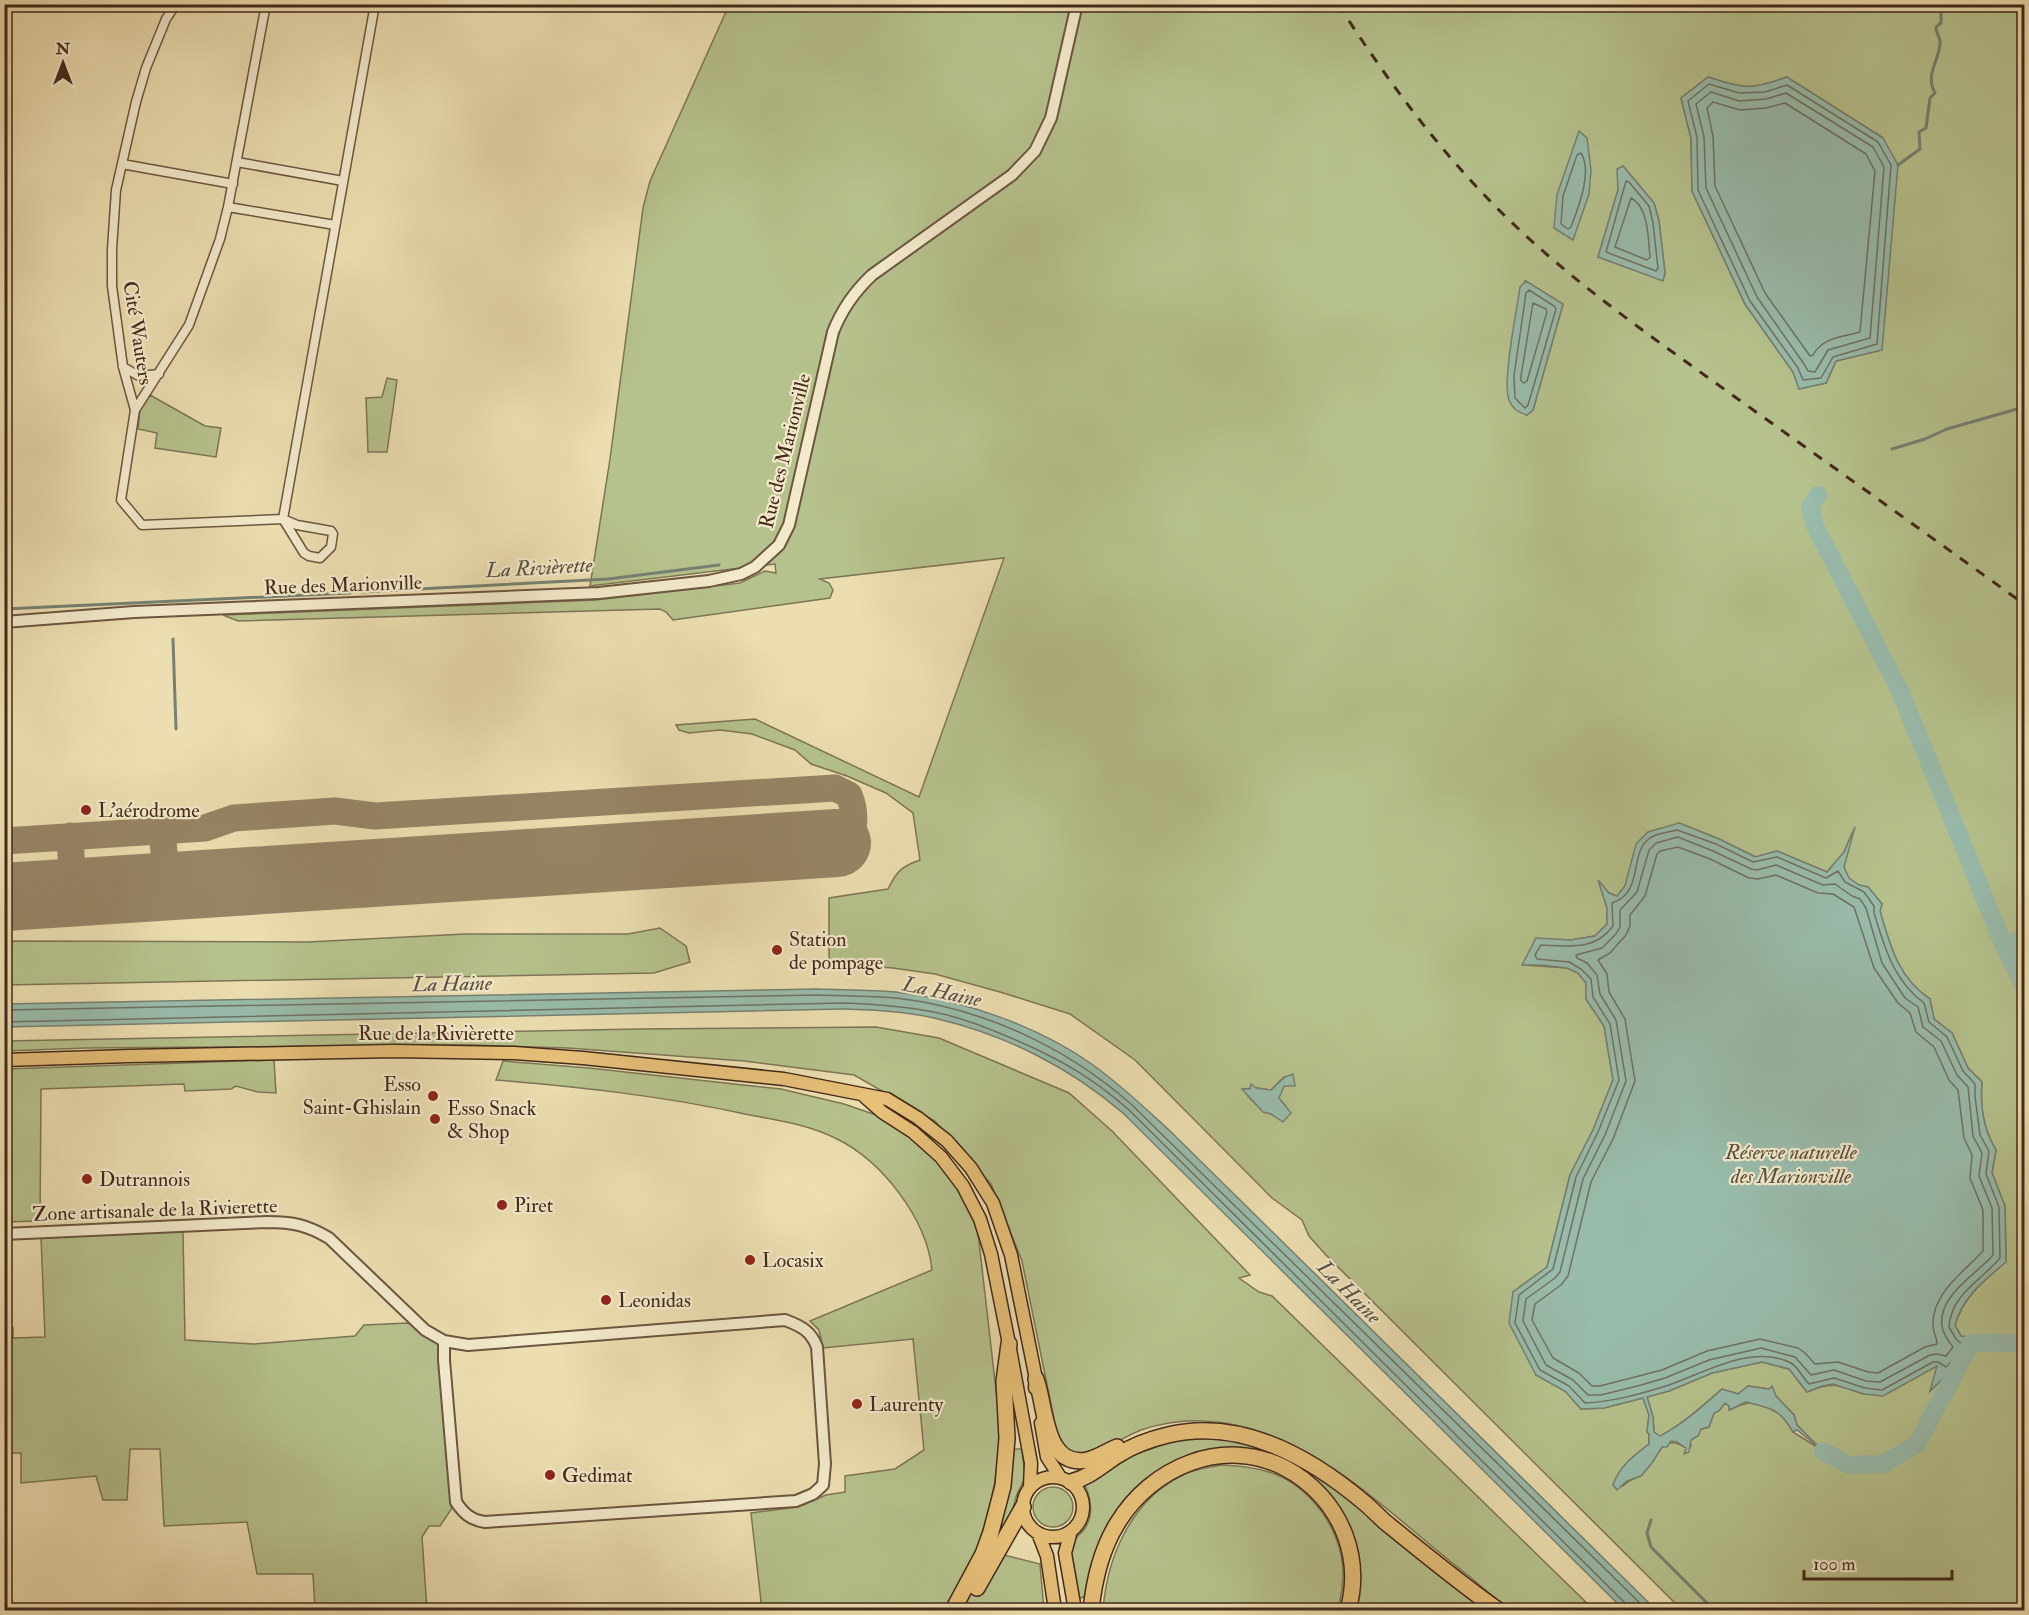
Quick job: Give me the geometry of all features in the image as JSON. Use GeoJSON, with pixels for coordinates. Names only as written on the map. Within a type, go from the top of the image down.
{"type":"FeatureCollection","features":[{"type":"Feature","properties":{"kind":"highway"},"geometry":{"type":"LineString","coordinates":[[953,1611],[983,1554],[1003,1486],[1007,1438],[1004,1381],[1009,1344]]}},
{"type":"Feature","properties":{"kind":"highway"},"geometry":{"type":"LineString","coordinates":[[1036,1379],[1052,1441],[1055,1448],[1065,1457],[1087,1460],[1116,1447],[1177,1433],[1205,1430],[1242,1434],[1277,1446],[1309,1463],[1339,1483],[1415,1547],[1498,1611]]}},
{"type":"Feature","properties":{"kind":"highway"},"geometry":{"type":"LineString","coordinates":[[1065,1480],[1089,1476],[1120,1454],[1150,1440]]}},
{"type":"Feature","properties":{"kind":"highway"},"geometry":{"type":"LineString","coordinates":[[1090,1611],[1094,1585],[1107,1544],[1118,1522],[1137,1497],[1154,1481],[1181,1466],[1205,1458],[1226,1455],[1258,1459],[1280,1466],[1299,1476],[1324,1500],[1341,1526],[1350,1552],[1352,1584],[1348,1611]]}},
{"type":"Feature","properties":{"kind":"highway"},"geometry":{"type":"LineString","coordinates":[[961,1611],[985,1575],[1023,1507]]}},
{"type":"Feature","properties":{"kind":"main road","name":"Rue de la Rivièrette"},"geometry":{"type":"LineString","coordinates":[[4,1060],[345,1052],[505,1052],[774,1078],[887,1099],[918,1118],[947,1141],[981,1183],[1000,1219],[1011,1255],[1036,1379],[1035,1392],[1047,1457],[1065,1480]]}},
{"type":"Feature","properties":{"kind":"main road"},"geometry":{"type":"LineString","coordinates":[[864,1096],[882,1112],[914,1132],[952,1171],[963,1186],[985,1232],[1031,1463],[1030,1487],[1024,1497],[1025,1520],[1038,1533],[1047,1557],[1055,1611]]}},
{"type":"Feature","properties":{"kind":"main road"},"geometry":{"type":"LineString","coordinates":[[1030,1487],[1046,1478],[1065,1480],[1080,1494],[1083,1508],[1079,1523],[1071,1531],[1055,1537],[1038,1533]]}},
{"type":"Feature","properties":{"kind":"main road"},"geometry":{"type":"LineString","coordinates":[[1071,1531],[1065,1553],[1075,1611]]}},
{"type":"Feature","properties":{"kind":"street","name":"Cité Wauters"},"geometry":{"type":"LineString","coordinates":[[176,4],[166,19],[146,68],[116,190],[112,286],[123,367],[135,410],[121,496],[122,503],[140,523],[147,526],[283,519],[297,525],[331,531],[333,534],[331,547],[320,558],[309,556],[304,553],[283,519]]}},
{"type":"Feature","properties":{"kind":"street"},"geometry":{"type":"LineString","coordinates":[[135,410],[189,325],[220,239],[233,184],[266,4]]}},
{"type":"Feature","properties":{"kind":"street"},"geometry":{"type":"LineString","coordinates":[[283,519],[375,4]]}},
{"type":"Feature","properties":{"kind":"street","name":"Rue des Marionville"},"geometry":{"type":"LineString","coordinates":[[4,622],[134,612],[599,593],[709,581],[747,572],[771,554],[787,532],[833,332],[844,308],[861,285],[872,275],[1012,175],[1035,151],[1051,118],[1077,4]]}},
{"type":"Feature","properties":{"kind":"street"},"geometry":{"type":"LineString","coordinates":[[237,162],[343,181]]}},
{"type":"Feature","properties":{"kind":"street"},"geometry":{"type":"LineString","coordinates":[[122,164],[233,184]]}},
{"type":"Feature","properties":{"kind":"street"},"geometry":{"type":"LineString","coordinates":[[228,207],[335,225]]}},
{"type":"Feature","properties":{"kind":"street"},"geometry":{"type":"LineString","coordinates":[[123,367],[139,376],[159,374]]}},
{"type":"Feature","properties":{"kind":"street","name":"Zone artisanale de la Rivierette"},"geometry":{"type":"LineString","coordinates":[[4,1234],[292,1222],[312,1228],[329,1238],[425,1330],[444,1341],[468,1345],[785,1320],[802,1327],[813,1336],[819,1359],[825,1464],[823,1485],[813,1494],[796,1501],[496,1521],[474,1520],[463,1512],[456,1502],[444,1341]]}},
{"type":"Feature","properties":{"kind":"green space"},"geometry":{"type":"Polygon","coordinates":[[[729,5],[2024,5],[2024,937],[2004,951],[2024,987],[2024,1610],[1682,1610],[1325,1254],[1309,1236],[1302,1220],[1272,1198],[1135,1060],[1070,1014],[935,974],[829,963],[829,898],[888,889],[900,870],[920,860],[913,813],[886,793],[811,764],[795,750],[752,734],[720,730],[689,733],[679,730],[676,725],[755,719],[919,797],[1004,558],[820,579],[829,583],[833,590],[830,598],[673,620],[660,609],[238,621],[223,615],[595,600],[740,583],[765,571],[776,573],[775,564],[590,586],[610,459],[643,208],[650,181],[729,5]],[[1708,77],[1681,98],[1691,138],[1692,191],[1745,304],[1793,372],[1799,388],[1826,383],[1836,361],[1882,350],[1883,138],[1787,77],[1756,86],[1739,86],[1708,77]],[[1623,166],[1598,257],[1663,280],[1665,273],[1659,221],[1654,203],[1623,166]],[[1525,281],[1527,415],[1533,410],[1563,304],[1525,281]],[[1679,823],[1630,871],[1625,886],[1617,896],[1609,893],[1599,882],[1607,908],[1607,924],[1595,936],[1571,940],[1536,939],[1523,965],[1567,968],[1578,973],[1586,983],[1586,999],[1604,1026],[1613,1080],[1593,1130],[1570,1175],[1547,1267],[1513,1292],[1536,1375],[1565,1391],[1581,1409],[1604,1408],[1643,1398],[1649,1415],[1647,1432],[1649,1444],[1619,1472],[1613,1485],[1623,1486],[1643,1473],[1665,1445],[1671,1443],[1686,1448],[1691,1446],[1690,1440],[1701,1429],[1709,1427],[1714,1413],[1719,1411],[1725,1403],[1730,1410],[1743,1404],[1766,1399],[1772,1410],[1784,1416],[1793,1432],[1820,1449],[1797,1425],[1794,1415],[1769,1389],[1748,1386],[1738,1394],[1722,1389],[1668,1432],[1660,1437],[1654,1432],[1653,1417],[1647,1397],[1669,1391],[1712,1373],[1762,1362],[1789,1369],[1807,1392],[1830,1385],[1864,1394],[1938,1366],[1931,1390],[1961,1362],[1973,1338],[1961,1336],[1955,1325],[1963,1306],[1990,1275],[2006,1261],[2005,1206],[1992,1173],[1996,1150],[1983,1117],[1982,1082],[1968,1068],[1952,1033],[1934,1019],[1930,999],[1919,991],[1903,971],[1880,911],[1882,904],[1868,887],[1859,885],[1848,878],[1844,867],[1852,833],[1844,852],[1827,872],[1777,851],[1756,857],[1679,823]],[[1284,1077],[1271,1090],[1243,1089],[1256,1104],[1283,1121],[1285,1105],[1278,1098],[1284,1086],[1290,1085],[1284,1077]]]}},
{"type":"Feature","properties":{"kind":"green space"},"geometry":{"type":"Polygon","coordinates":[[[387,378],[397,380],[387,452],[368,452],[366,398],[382,397],[387,378]]]}},
{"type":"Feature","properties":{"kind":"green space"},"geometry":{"type":"Polygon","coordinates":[[[150,395],[205,426],[221,428],[216,457],[155,448],[157,433],[138,429],[140,409],[150,395]]]}},
{"type":"Feature","properties":{"kind":"green space"},"geometry":{"type":"Polygon","coordinates":[[[660,928],[686,946],[690,962],[654,973],[5,985],[5,941],[308,942],[465,934],[628,934],[660,928]]]}},
{"type":"Feature","properties":{"kind":"green space"},"geometry":{"type":"Polygon","coordinates":[[[876,1027],[939,1038],[1069,1093],[1112,1131],[1250,1275],[1239,1278],[1259,1292],[1272,1296],[1594,1610],[1522,1611],[1506,1605],[1344,1476],[1290,1444],[1246,1427],[1216,1422],[1186,1421],[1141,1430],[1101,1450],[1085,1455],[1074,1454],[1067,1450],[1057,1434],[1022,1261],[991,1184],[935,1121],[854,1075],[744,1061],[568,1048],[471,1045],[86,1048],[5,1051],[4,1041],[639,1029],[876,1027]]]}},
{"type":"Feature","properties":{"kind":"green space"},"geometry":{"type":"Polygon","coordinates":[[[274,1060],[276,1093],[258,1092],[236,1086],[231,1089],[185,1091],[184,1084],[41,1089],[40,1221],[5,1222],[5,1069],[274,1060]]]}},
{"type":"Feature","properties":{"kind":"green space"},"geometry":{"type":"Polygon","coordinates":[[[503,1061],[781,1089],[844,1104],[885,1118],[932,1154],[953,1178],[978,1233],[1001,1434],[993,1491],[978,1545],[1011,1480],[1014,1449],[1022,1449],[1025,1478],[1017,1494],[1010,1519],[992,1552],[1040,1564],[1044,1610],[762,1610],[751,1513],[798,1507],[826,1495],[845,1492],[845,1476],[895,1469],[924,1450],[913,1339],[823,1348],[819,1330],[810,1321],[932,1270],[921,1231],[912,1212],[886,1177],[854,1149],[826,1134],[792,1123],[683,1102],[590,1089],[496,1080],[503,1061]]]}},
{"type":"Feature","properties":{"kind":"green space"},"geometry":{"type":"Polygon","coordinates":[[[183,1231],[185,1340],[253,1344],[355,1336],[364,1325],[408,1323],[444,1346],[456,1502],[440,1526],[429,1526],[422,1537],[427,1610],[315,1610],[313,1574],[257,1574],[247,1522],[164,1526],[160,1449],[130,1449],[127,1500],[103,1500],[96,1476],[21,1483],[21,1453],[5,1453],[5,1328],[13,1328],[13,1338],[45,1337],[41,1237],[183,1231]]]}},
{"type":"Feature","properties":{"kind":"green space"},"geometry":{"type":"Polygon","coordinates":[[[1192,1437],[1233,1439],[1272,1452],[1301,1467],[1336,1490],[1487,1610],[1352,1610],[1356,1597],[1330,1499],[1245,1452],[1145,1484],[1086,1596],[1078,1599],[1070,1552],[1073,1541],[1087,1526],[1089,1520],[1090,1503],[1085,1485],[1134,1455],[1175,1440],[1192,1437]]]}},
{"type":"Feature","properties":{"kind":"green space"},"geometry":{"type":"Polygon","coordinates":[[[1221,1465],[1259,1469],[1286,1479],[1299,1488],[1321,1511],[1330,1524],[1341,1554],[1343,1579],[1338,1610],[1103,1610],[1105,1590],[1116,1551],[1135,1515],[1163,1487],[1181,1476],[1196,1470],[1221,1465]]]}},
{"type":"Feature","properties":{"kind":"green space"},"geometry":{"type":"Polygon","coordinates":[[[1053,1487],[1061,1488],[1067,1493],[1072,1499],[1072,1515],[1067,1521],[1061,1526],[1053,1527],[1045,1526],[1039,1521],[1034,1515],[1033,1507],[1034,1499],[1039,1493],[1045,1488],[1053,1487]]]}},
{"type":"Feature","properties":{"kind":"water"},"geometry":{"type":"Polygon","coordinates":[[[1708,77],[1739,86],[1756,86],[1787,77],[1883,138],[1898,165],[1882,350],[1836,361],[1826,383],[1799,389],[1793,372],[1745,304],[1692,191],[1691,138],[1681,98],[1708,77]]]}},
{"type":"Feature","properties":{"kind":"water"},"geometry":{"type":"Polygon","coordinates":[[[1579,131],[1587,138],[1591,170],[1589,194],[1573,240],[1554,228],[1557,195],[1579,131]]]}},
{"type":"Feature","properties":{"kind":"water"},"geometry":{"type":"Polygon","coordinates":[[[1623,166],[1654,203],[1659,221],[1665,273],[1663,281],[1598,257],[1618,190],[1617,169],[1623,166]]]}},
{"type":"Feature","properties":{"kind":"water"},"geometry":{"type":"Polygon","coordinates":[[[1526,281],[1563,304],[1533,410],[1527,415],[1512,405],[1507,391],[1520,287],[1526,281]]]}},
{"type":"Feature","properties":{"kind":"water","name":"Réserve naturelle des Marionville"},"geometry":{"type":"Polygon","coordinates":[[[1679,823],[1755,857],[1777,851],[1827,872],[1844,852],[1855,827],[1844,867],[1849,878],[1859,885],[1868,887],[1882,904],[1880,911],[1903,971],[1919,991],[1930,999],[1934,1019],[1952,1033],[1968,1068],[1982,1082],[1983,1117],[1996,1150],[1992,1173],[2005,1206],[2006,1262],[1975,1290],[1963,1306],[1955,1325],[1961,1336],[1973,1338],[1961,1361],[1930,1391],[1937,1366],[1883,1396],[1864,1394],[1833,1384],[1807,1392],[1789,1369],[1762,1362],[1712,1373],[1669,1391],[1647,1397],[1653,1417],[1654,1432],[1660,1436],[1668,1431],[1693,1414],[1722,1389],[1738,1394],[1748,1386],[1769,1389],[1772,1386],[1776,1396],[1794,1415],[1797,1425],[1823,1451],[1797,1430],[1793,1432],[1784,1418],[1774,1411],[1746,1402],[1729,1410],[1729,1406],[1725,1403],[1719,1411],[1714,1413],[1709,1427],[1701,1429],[1698,1436],[1691,1440],[1689,1452],[1684,1454],[1686,1448],[1671,1441],[1667,1447],[1662,1447],[1641,1476],[1627,1481],[1617,1490],[1613,1485],[1619,1472],[1649,1444],[1647,1432],[1649,1415],[1643,1398],[1604,1408],[1581,1409],[1565,1391],[1536,1375],[1509,1323],[1513,1292],[1547,1267],[1570,1175],[1593,1130],[1613,1080],[1604,1026],[1586,999],[1586,983],[1578,973],[1567,968],[1522,965],[1536,938],[1571,940],[1595,936],[1607,924],[1607,908],[1598,880],[1609,893],[1617,896],[1625,886],[1636,844],[1648,832],[1679,823]]]}},
{"type":"Feature","properties":{"kind":"water"},"geometry":{"type":"Polygon","coordinates":[[[818,989],[896,992],[974,1008],[1049,1038],[1093,1065],[1170,1131],[1656,1610],[1624,1610],[1124,1114],[1104,1097],[1060,1068],[1037,1055],[988,1034],[914,1014],[842,1009],[4,1027],[5,1004],[818,989]]]}},
{"type":"Feature","properties":{"kind":"water"},"geometry":{"type":"Polygon","coordinates":[[[1293,1074],[1295,1086],[1284,1086],[1279,1098],[1291,1113],[1283,1122],[1263,1112],[1242,1089],[1250,1089],[1251,1084],[1256,1088],[1271,1090],[1285,1077],[1293,1074]]]}},
{"type":"Feature","properties":{"kind":"waterway"},"geometry":{"type":"LineString","coordinates":[[1898,165],[1920,149],[1919,132],[1926,128],[1930,98],[1935,93],[1931,79],[1940,48],[1936,27],[1941,23],[1941,4]]}},
{"type":"Feature","properties":{"kind":"waterway"},"geometry":{"type":"LineString","coordinates":[[1892,449],[1925,439],[1947,429],[2024,407]]}},
{"type":"Feature","properties":{"kind":"waterway"},"geometry":{"type":"LineString","coordinates":[[1818,495],[1810,507],[1815,526],[1900,691],[2005,948]]}},
{"type":"Feature","properties":{"kind":"waterway","name":"La Rivièrette"},"geometry":{"type":"LineString","coordinates":[[361,592],[608,579],[719,565]]}},
{"type":"Feature","properties":{"kind":"waterway","name":"La Rivièrette"},"geometry":{"type":"LineString","coordinates":[[4,609],[350,593]]}},
{"type":"Feature","properties":{"kind":"waterway"},"geometry":{"type":"LineString","coordinates":[[173,639],[176,729]]}},
{"type":"Feature","properties":{"kind":"waterway"},"geometry":{"type":"LineString","coordinates":[[2024,936],[2005,948],[2024,986]]}},
{"type":"Feature","properties":{"kind":"waterway"},"geometry":{"type":"LineString","coordinates":[[1823,1451],[1848,1465],[1883,1464],[1917,1444],[1971,1343],[2024,1343]]}},
{"type":"Feature","properties":{"kind":"waterway"},"geometry":{"type":"LineString","coordinates":[[1651,1520],[1647,1533],[1651,1547],[1714,1610]]}},
{"type":"Feature","properties":{"kind":"taxiway"},"geometry":{"type":"LineString","coordinates":[[4,841],[205,828],[234,818],[335,811],[375,816],[835,788],[849,795],[854,818],[850,835],[837,843]]}},
{"type":"Feature","properties":{"kind":"taxiway"},"geometry":{"type":"LineString","coordinates":[[162,830],[167,886]]}},
{"type":"Feature","properties":{"kind":"taxiway"},"geometry":{"type":"LineString","coordinates":[[70,836],[73,892]]}},
{"type":"Feature","properties":{"kind":"runway"},"geometry":{"type":"LineString","coordinates":[[4,897],[837,843]]}},
{"type":"Feature","properties":{"kind":"railway"},"geometry":{"type":"LineString","coordinates":[[1338,4],[1375,60],[1436,140],[1480,190],[1530,240],[1645,332],[2024,604]]}},
{"type":"Feature","properties":{"kind":"place","name":"L'aérodrome"},"geometry":{"type":"Point","coordinates":[86,810]}},
{"type":"Feature","properties":{"kind":"place","name":"Station de pompage"},"geometry":{"type":"Point","coordinates":[777,950]}},
{"type":"Feature","properties":{"kind":"place","name":"Esso Saint-Ghislain"},"geometry":{"type":"Point","coordinates":[433,1096]}},
{"type":"Feature","properties":{"kind":"place","name":"Esso Snack & Shop"},"geometry":{"type":"Point","coordinates":[435,1119]}},
{"type":"Feature","properties":{"kind":"place","name":"Dutrannois"},"geometry":{"type":"Point","coordinates":[87,1179]}},
{"type":"Feature","properties":{"kind":"place","name":"Piret"},"geometry":{"type":"Point","coordinates":[502,1205]}},
{"type":"Feature","properties":{"kind":"place","name":"Locasix"},"geometry":{"type":"Point","coordinates":[750,1260]}},
{"type":"Feature","properties":{"kind":"place","name":"Leonidas"},"geometry":{"type":"Point","coordinates":[606,1300]}},
{"type":"Feature","properties":{"kind":"place","name":"Laurenty"},"geometry":{"type":"Point","coordinates":[857,1404]}},
{"type":"Feature","properties":{"kind":"place","name":"Gedimat"},"geometry":{"type":"Point","coordinates":[550,1475]}},
{"type":"Feature","properties":{"kind":"water label","name":"La Haine"},"geometry":{"type":"Point","coordinates":[452,984]}},
{"type":"Feature","properties":{"kind":"water label","name":"La Haine"},"geometry":{"type":"Point","coordinates":[942,992]}},
{"type":"Feature","properties":{"kind":"water label","name":"La Haine"},"geometry":{"type":"Point","coordinates":[1349,1292]}}]}
